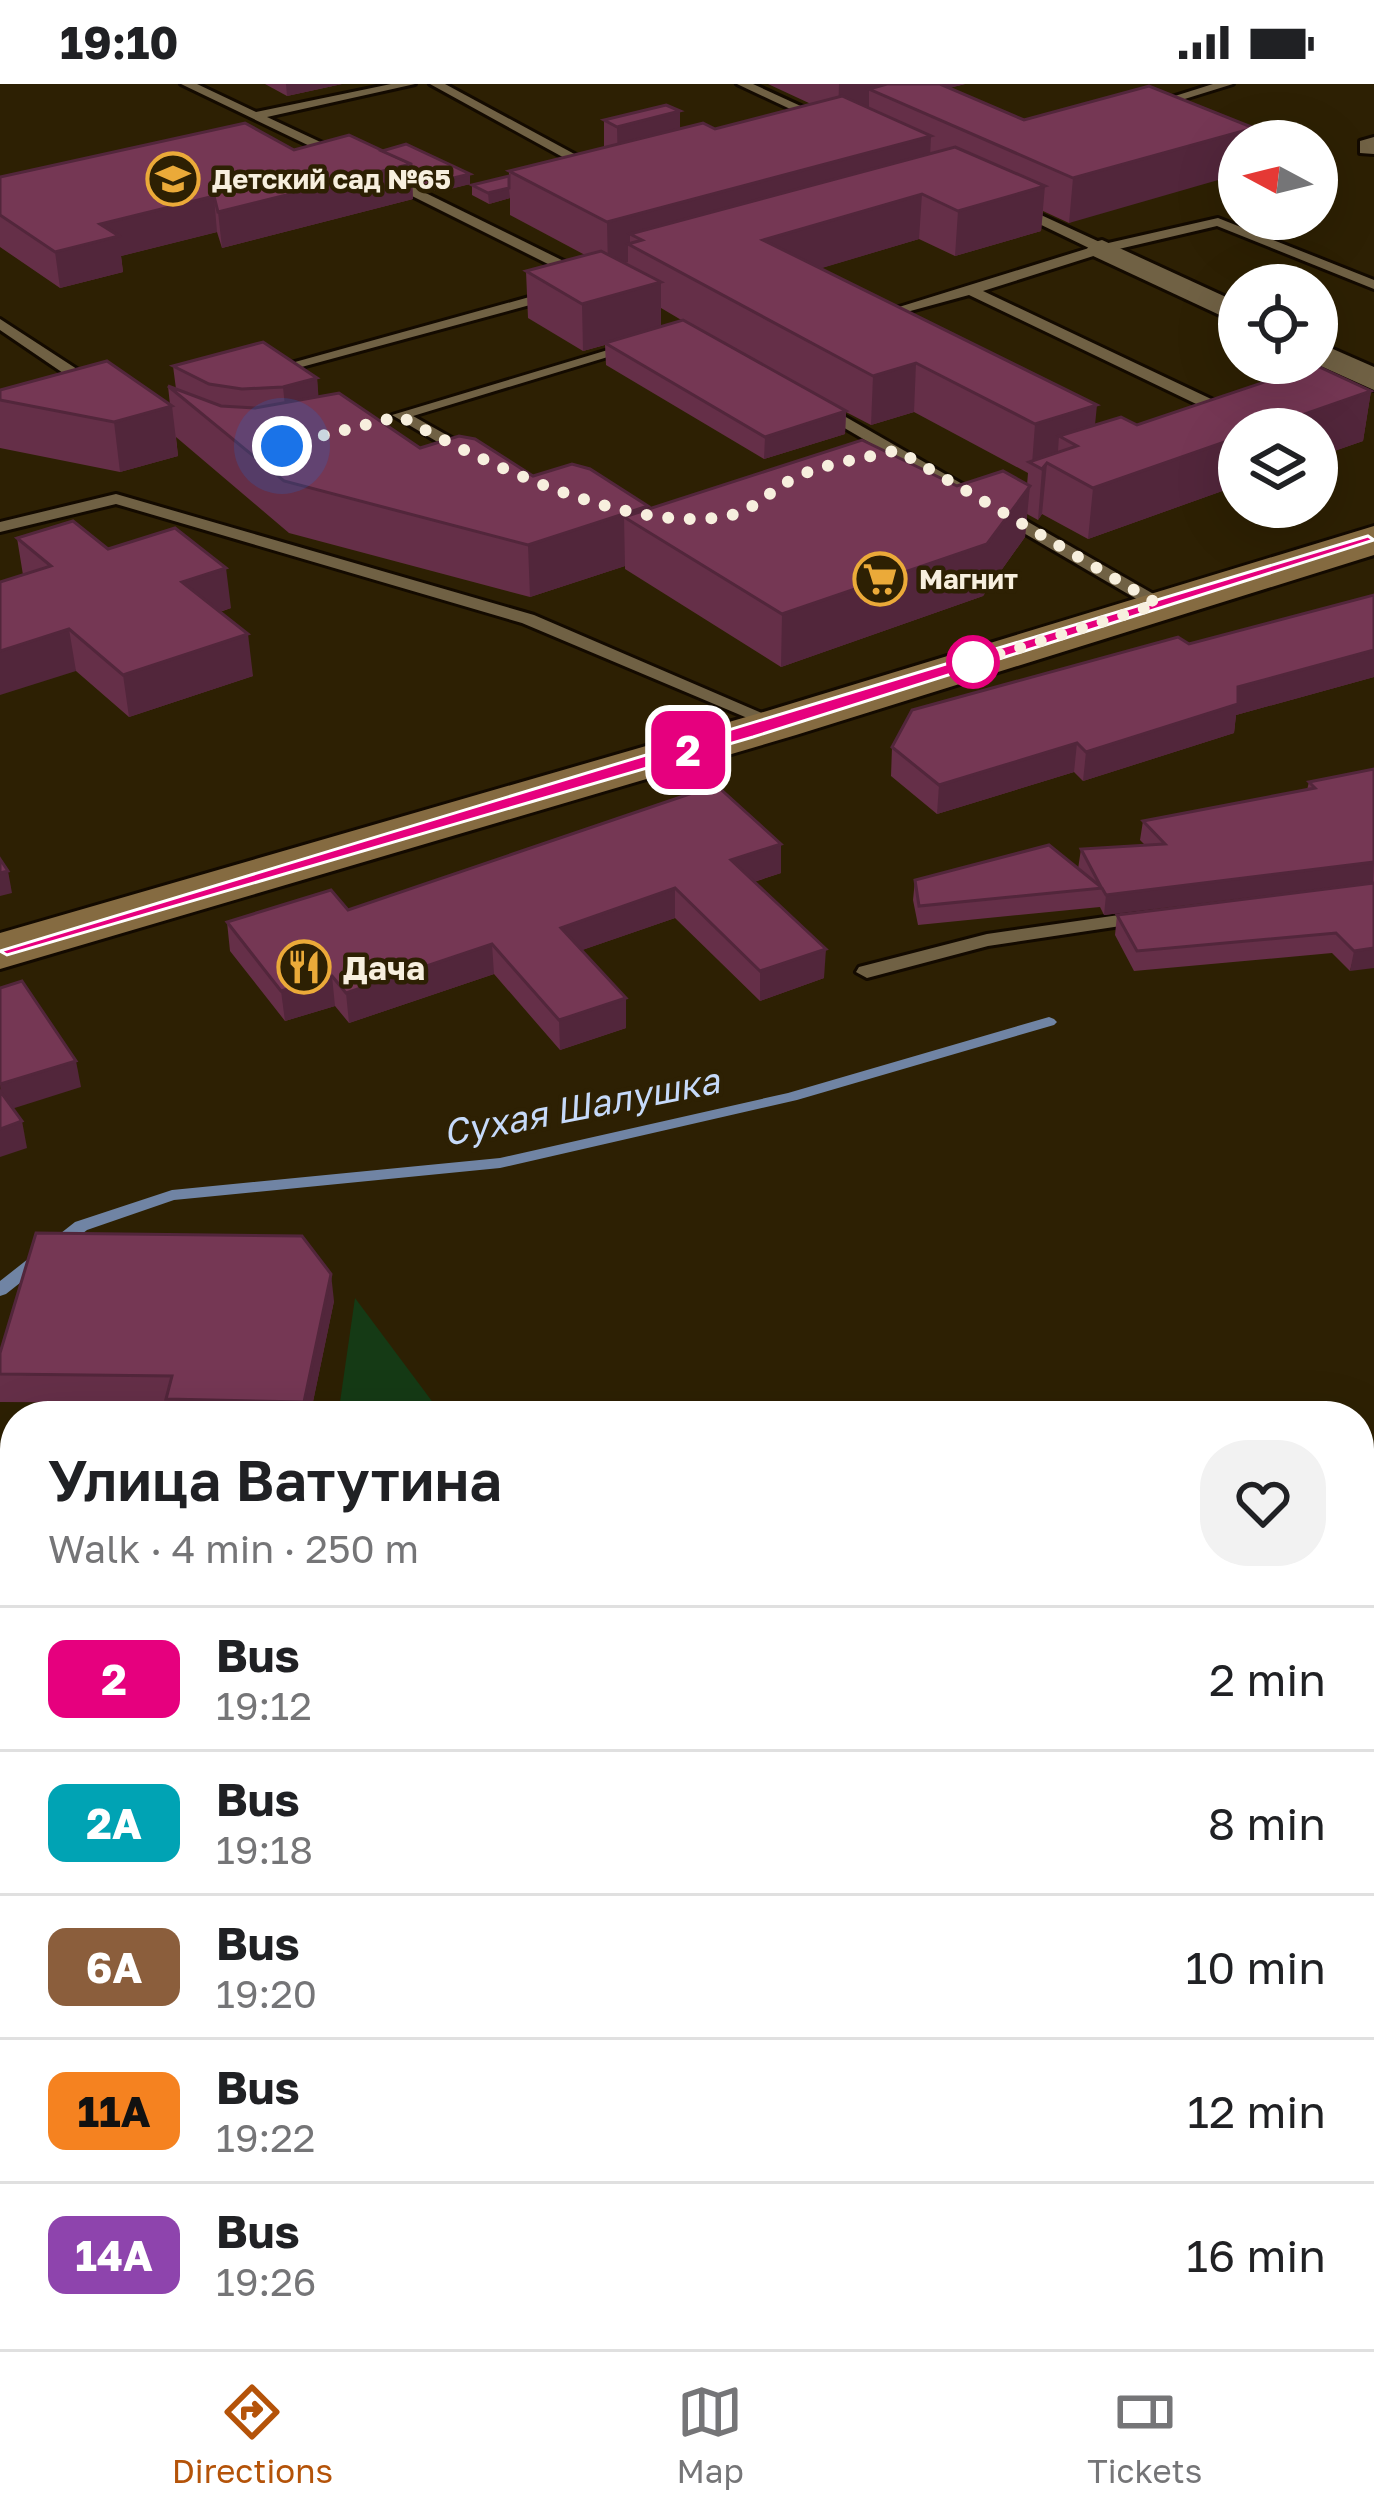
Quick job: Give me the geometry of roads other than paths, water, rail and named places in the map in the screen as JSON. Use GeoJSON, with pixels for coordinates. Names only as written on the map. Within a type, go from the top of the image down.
{"type":"FeatureCollection","features":[{"type":"Feature","properties":{"kind":"main road"},"geometry":{"type":"LineString","coordinates":[[0,951],[778,724],[1374,540]]}},
{"type":"Feature","properties":{"kind":"street"},"geometry":{"type":"LineString","coordinates":[[1102,249],[1218,305]]}},
{"type":"Feature","properties":{"kind":"street"},"geometry":{"type":"LineString","coordinates":[[1338,362],[1374,380]]}},
{"type":"Feature","properties":{"kind":"lane"},"geometry":{"type":"LineString","coordinates":[[254,116],[409,84]]}},
{"type":"Feature","properties":{"kind":"lane"},"geometry":{"type":"LineString","coordinates":[[436,84],[613,179],[592,184]]}},
{"type":"Feature","properties":{"kind":"lane"},"geometry":{"type":"LineString","coordinates":[[743,84],[834,124],[812,130]]}},
{"type":"Feature","properties":{"kind":"lane"},"geometry":{"type":"LineString","coordinates":[[1124,113],[1226,84]]}},
{"type":"Feature","properties":{"kind":"lane"},"geometry":{"type":"LineString","coordinates":[[194,85],[470,217],[595,283],[258,374]]}},
{"type":"Feature","properties":{"kind":"lane"},"geometry":{"type":"LineString","coordinates":[[1000,200],[1102,249]]}},
{"type":"Feature","properties":{"kind":"lane"},"geometry":{"type":"LineString","coordinates":[[470,217],[490,212]]}},
{"type":"Feature","properties":{"kind":"lane"},"geometry":{"type":"LineString","coordinates":[[898,338],[874,320],[1102,249],[1218,222],[1374,285]]}},
{"type":"Feature","properties":{"kind":"lane"},"geometry":{"type":"LineString","coordinates":[[970,290],[1222,410],[1227,418],[1196,431]]}},
{"type":"Feature","properties":{"kind":"lane"},"geometry":{"type":"LineString","coordinates":[[0,323],[98,389]]}},
{"type":"Feature","properties":{"kind":"lane"},"geometry":{"type":"LineString","coordinates":[[484,462],[391,418],[663,338]]}},
{"type":"Feature","properties":{"kind":"lane"},"geometry":{"type":"LineString","coordinates":[[800,396],[1158,604]]}},
{"type":"Feature","properties":{"kind":"lane"},"geometry":{"type":"LineString","coordinates":[[877,455],[897,450]]}},
{"type":"Feature","properties":{"kind":"lane"},"geometry":{"type":"LineString","coordinates":[[982,500],[1004,493]]}},
{"type":"Feature","properties":{"kind":"lane"},"geometry":{"type":"LineString","coordinates":[[0,528],[116,499],[528,619],[778,724]]}},
{"type":"Feature","properties":{"kind":"lane"},"geometry":{"type":"LineString","coordinates":[[867,972],[987,940],[1177,914]]}},
{"type":"Feature","properties":{"kind":"waterway","name":"Сухая Шалушка"},"geometry":{"type":"LineString","coordinates":[[0,1290],[81,1226],[172,1195],[500,1163],[791,1097],[1049,1022]]}},
{"type":"Feature","properties":{"kind":"place","name":"Детский сад №65"},"geometry":{"type":"Point","coordinates":[173,179]}},
{"type":"Feature","properties":{"kind":"place","name":"Магнит"},"geometry":{"type":"Point","coordinates":[880,579]}},
{"type":"Feature","properties":{"kind":"place","name":"Дача"},"geometry":{"type":"Point","coordinates":[304,967]}}]}
